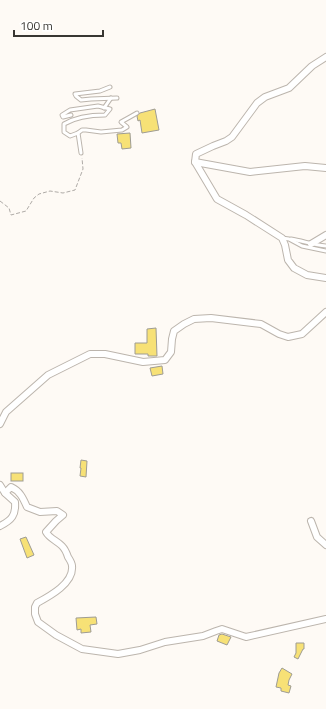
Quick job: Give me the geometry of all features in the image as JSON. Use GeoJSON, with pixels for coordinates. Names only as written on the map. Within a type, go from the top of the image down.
{"type":"FeatureCollection","features":[{"type":"Feature","properties":{"kind":"street"},"geometry":{"type":"LineString","coordinates":[[326,57],[312,66],[289,88],[264,97],[257,103],[232,137],[226,142],[196,154],[195,162],[217,199],[285,239],[288,260],[294,268],[307,275],[326,278]]}},
{"type":"Feature","properties":{"kind":"street"},"geometry":{"type":"LineString","coordinates":[[195,162],[250,172],[305,166],[326,168]]}},
{"type":"Feature","properties":{"kind":"street"},"geometry":{"type":"LineString","coordinates":[[311,244],[326,235]]}},
{"type":"Feature","properties":{"kind":"street"},"geometry":{"type":"LineString","coordinates":[[0,424],[6,412],[48,375],[90,354],[105,354],[143,362],[165,360],[171,352],[174,331],[194,319],[211,318],[261,324],[278,334],[288,337],[302,334],[326,312]]}},
{"type":"Feature","properties":{"kind":"street"},"geometry":{"type":"LineString","coordinates":[[0,485],[5,493],[15,502],[14,514],[10,520],[0,526]]}},
{"type":"Feature","properties":{"kind":"street"},"geometry":{"type":"LineString","coordinates":[[5,493],[11,486],[22,496],[27,507],[40,512],[57,511],[63,515],[46,532],[64,548],[72,565],[71,576],[68,581],[58,590],[37,603],[35,606],[35,614],[38,622],[50,631],[82,649],[118,654],[140,650],[165,642],[203,636],[222,629],[246,637],[326,619]]}},
{"type":"Feature","properties":{"kind":"street"},"geometry":{"type":"LineString","coordinates":[[311,521],[317,537],[326,545]]}},
{"type":"Feature","properties":{"kind":"lane"},"geometry":{"type":"LineString","coordinates":[[110,87],[75,94],[81,100],[117,98]]}},
{"type":"Feature","properties":{"kind":"lane"},"geometry":{"type":"LineString","coordinates":[[104,108],[111,98]]}},
{"type":"Feature","properties":{"kind":"lane"},"geometry":{"type":"LineString","coordinates":[[71,115],[63,117],[62,115],[70,110],[98,106],[110,109],[106,115],[84,117],[71,120],[64,124],[64,132],[70,136],[82,130],[102,132],[122,130],[127,127],[120,122],[137,113]]}},
{"type":"Feature","properties":{"kind":"lane"},"geometry":{"type":"LineString","coordinates":[[78,133],[81,153]]}},
{"type":"Feature","properties":{"kind":"lane"},"geometry":{"type":"LineString","coordinates":[[285,239],[299,240],[311,244],[326,246]]}},
{"type":"Feature","properties":{"kind":"lane"},"geometry":{"type":"LineString","coordinates":[[285,239],[302,246],[326,251]]}},
{"type":"Feature","properties":{"kind":"path"},"geometry":{"type":"LineString","coordinates":[[0,201],[9,208],[11,215],[26,211],[34,198],[39,194],[50,191],[63,193],[75,190],[83,170],[81,153]]}},
{"type":"Feature","properties":{"kind":"building"},"geometry":{"type":"Polygon","coordinates":[[[155,109],[159,130],[142,133],[140,120],[138,121],[137,116],[140,113],[155,109]]]}},
{"type":"Feature","properties":{"kind":"building"},"geometry":{"type":"Polygon","coordinates":[[[130,133],[131,148],[122,149],[121,143],[118,143],[117,134],[130,133]]]}},
{"type":"Feature","properties":{"kind":"building"},"geometry":{"type":"Polygon","coordinates":[[[156,328],[157,356],[135,354],[135,343],[147,343],[147,329],[156,328]]]}},
{"type":"Feature","properties":{"kind":"building"},"geometry":{"type":"Polygon","coordinates":[[[162,366],[163,374],[152,376],[150,368],[162,366]]]}},
{"type":"Feature","properties":{"kind":"building"},"geometry":{"type":"Polygon","coordinates":[[[81,460],[87,461],[86,477],[80,476],[81,460]]]}},
{"type":"Feature","properties":{"kind":"building"},"geometry":{"type":"Polygon","coordinates":[[[11,473],[23,473],[23,481],[11,481],[11,473]]]}},
{"type":"Feature","properties":{"kind":"building"},"geometry":{"type":"Polygon","coordinates":[[[26,537],[34,555],[27,558],[20,539],[26,537]]]}},
{"type":"Feature","properties":{"kind":"building"},"geometry":{"type":"Polygon","coordinates":[[[96,617],[97,624],[90,625],[91,632],[81,633],[81,629],[77,630],[76,618],[96,617]]]}},
{"type":"Feature","properties":{"kind":"building"},"geometry":{"type":"Polygon","coordinates":[[[222,634],[231,637],[227,645],[217,641],[219,635],[222,634]]]}},
{"type":"Feature","properties":{"kind":"building"},"geometry":{"type":"Polygon","coordinates":[[[296,643],[304,643],[304,649],[298,659],[294,657],[296,653],[296,643]]]}},
{"type":"Feature","properties":{"kind":"building"},"geometry":{"type":"Polygon","coordinates":[[[282,668],[292,674],[288,685],[291,686],[289,693],[281,691],[281,688],[276,687],[279,673],[282,668]]]}}]}
